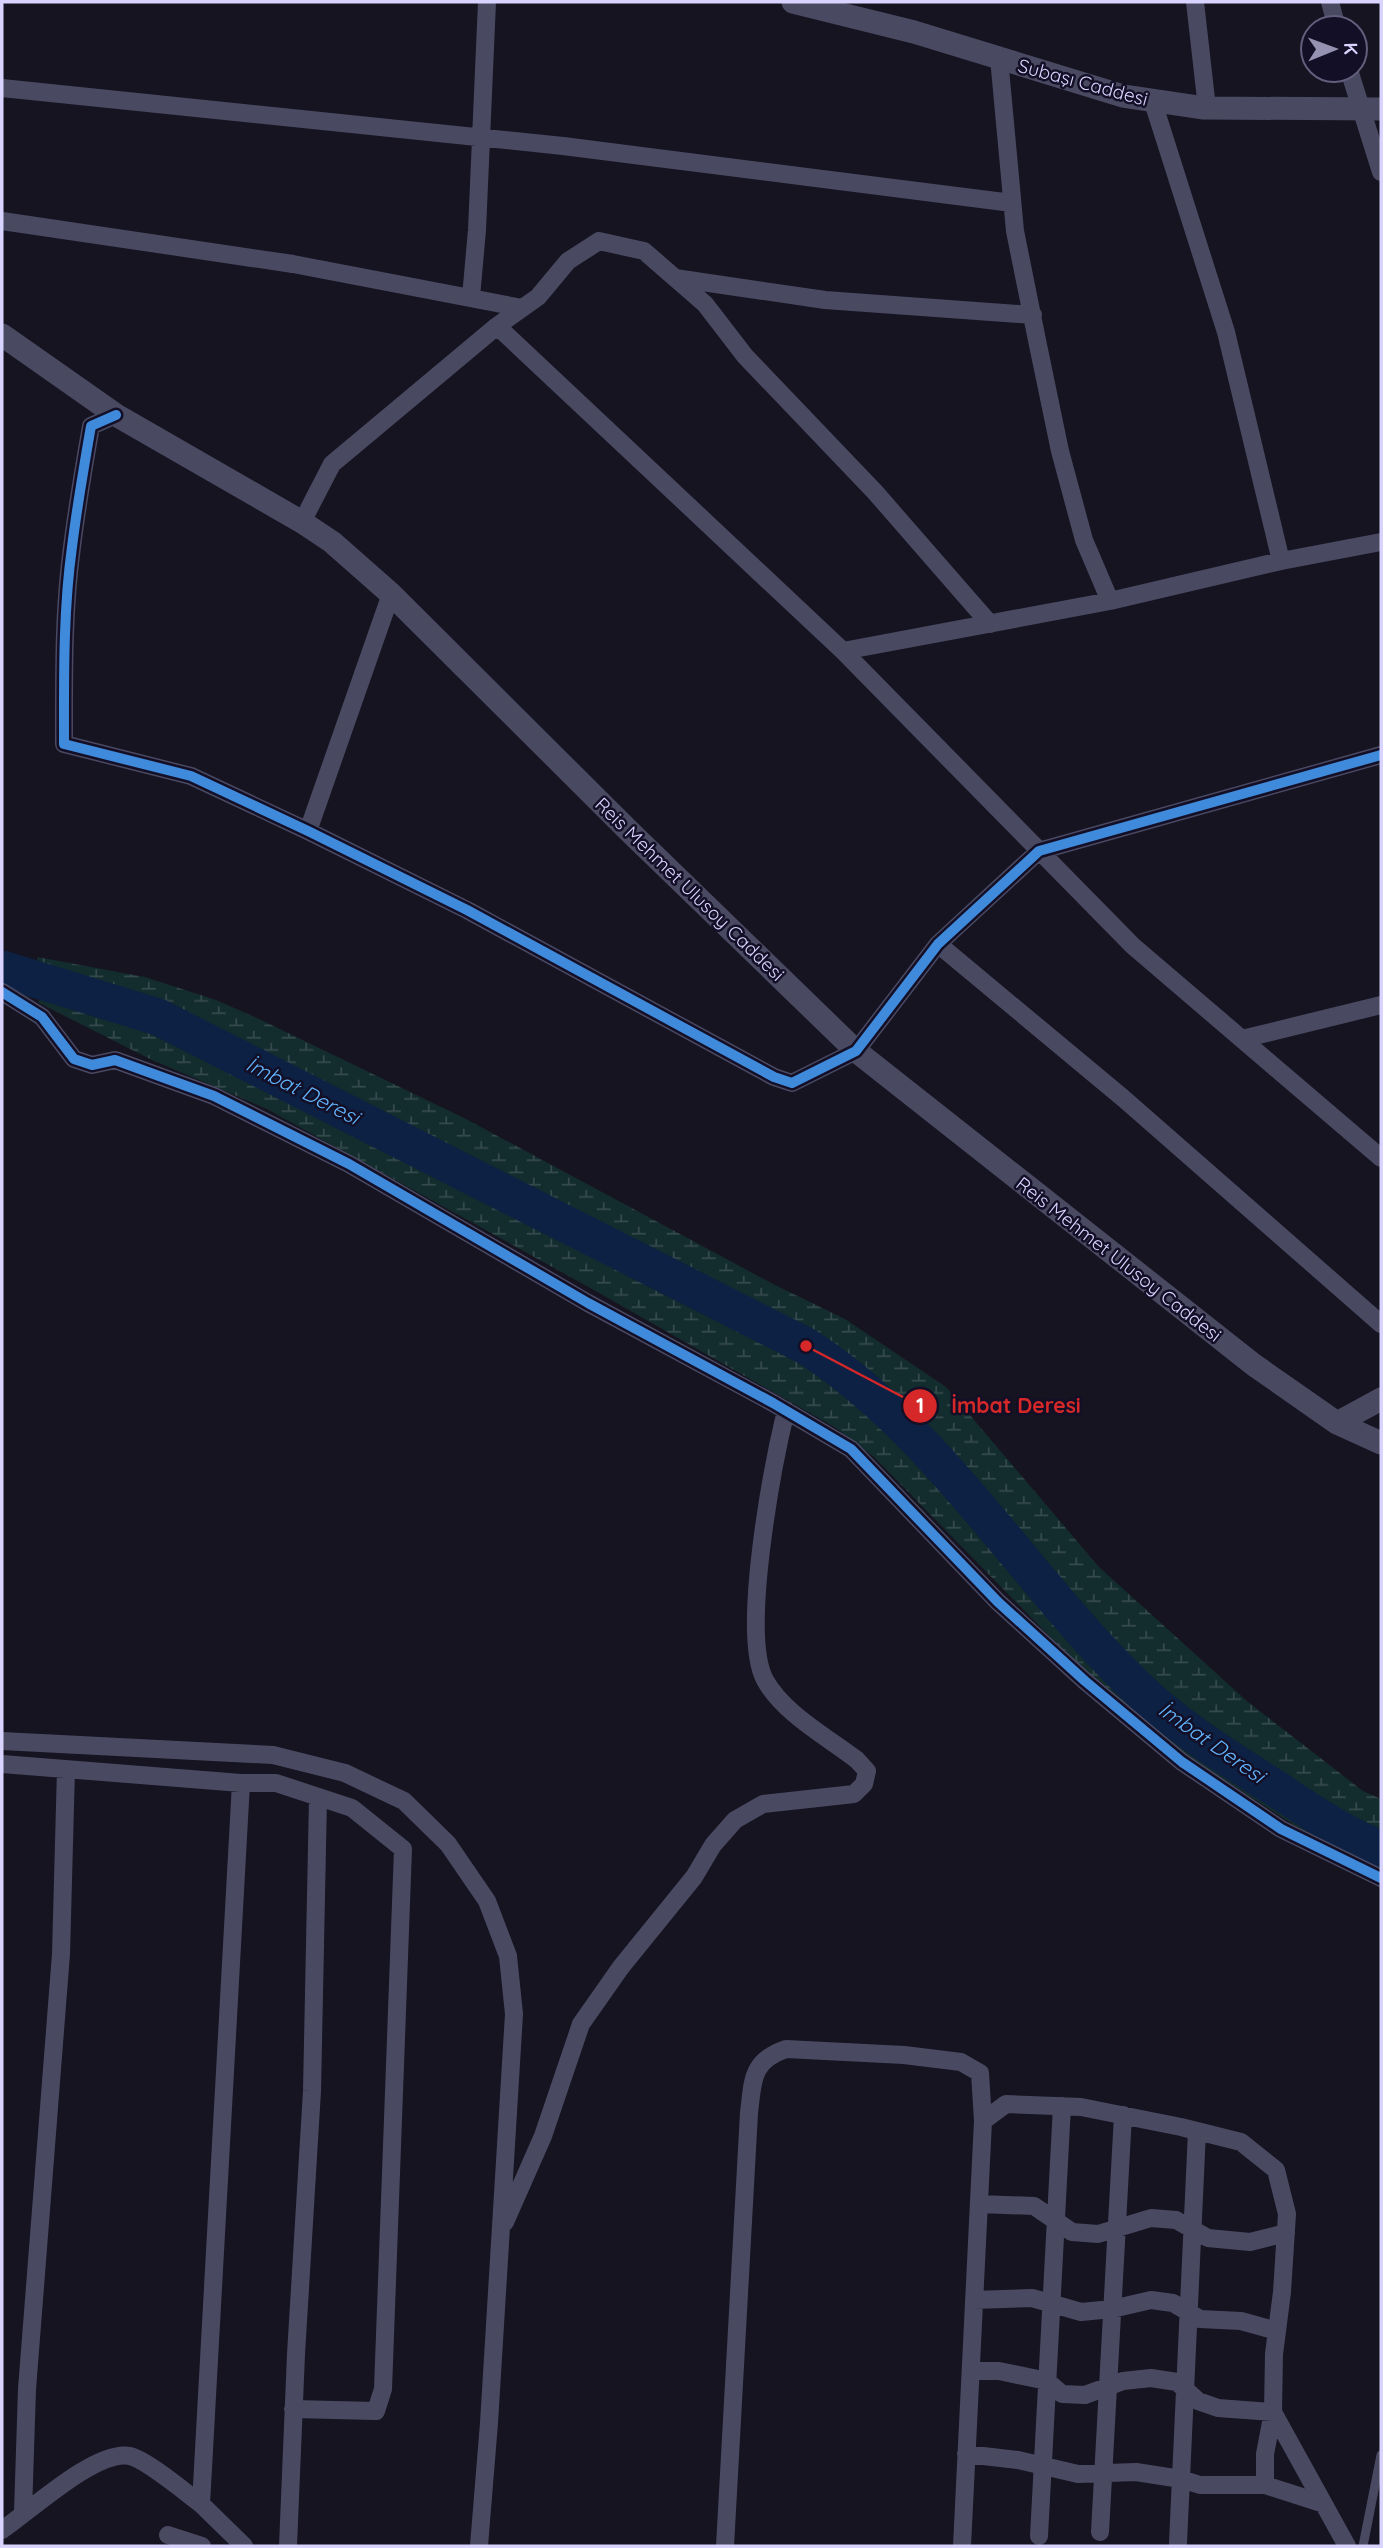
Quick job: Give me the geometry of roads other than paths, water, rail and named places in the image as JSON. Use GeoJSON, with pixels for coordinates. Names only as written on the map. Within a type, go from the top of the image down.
{"type":"FeatureCollection","features":[{"type":"Feature","properties":{"kind":"street"},"geometry":{"type":"LineString","coordinates":[[471,298],[477,230],[487,2]]}},
{"type":"Feature","properties":{"kind":"street","name":"Subaşı Caddesi"},"geometry":{"type":"LineString","coordinates":[[793,2],[914,32],[1123,96],[1153,102],[1207,108],[1370,109]]}},
{"type":"Feature","properties":{"kind":"street"},"geometry":{"type":"LineString","coordinates":[[1195,2],[1207,108]]}},
{"type":"Feature","properties":{"kind":"street"},"geometry":{"type":"LineString","coordinates":[[999,58],[1015,231],[1060,451],[1084,540],[1110,601]]}},
{"type":"Feature","properties":{"kind":"street"},"geometry":{"type":"LineString","coordinates":[[1357,84],[1370,109],[1381,172]]}},
{"type":"Feature","properties":{"kind":"street"},"geometry":{"type":"LineString","coordinates":[[2,88],[576,148],[1012,203]]}},
{"type":"Feature","properties":{"kind":"street"},"geometry":{"type":"LineString","coordinates":[[1153,102],[1226,332],[1281,561]]}},
{"type":"Feature","properties":{"kind":"street"},"geometry":{"type":"LineString","coordinates":[[2,221],[293,264],[522,308]]}},
{"type":"Feature","properties":{"kind":"street"},"geometry":{"type":"LineString","coordinates":[[302,522],[332,464],[497,326],[538,297],[568,261],[599,242],[644,251],[705,304],[744,356],[875,492],[989,624]]}},
{"type":"Feature","properties":{"kind":"street"},"geometry":{"type":"LineString","coordinates":[[675,278],[825,300],[1033,315]]}},
{"type":"Feature","properties":{"kind":"street"},"geometry":{"type":"LineString","coordinates":[[497,326],[843,651],[1133,946],[1381,1158]]}},
{"type":"Feature","properties":{"kind":"street","name":"Reis Mehmet Ulusoy Caddesi"},"geometry":{"type":"LineString","coordinates":[[2,335],[116,415],[332,542],[391,594],[856,1051],[1254,1365],[1337,1423],[1381,1443]]}},
{"type":"Feature","properties":{"kind":"street"},"geometry":{"type":"LineString","coordinates":[[116,415],[91,426],[71,549],[64,659],[64,744],[191,776],[467,910],[774,1077],[792,1083],[856,1051],[938,944],[1039,851],[1381,755]]}},
{"type":"Feature","properties":{"kind":"street"},"geometry":{"type":"LineString","coordinates":[[843,651],[1110,601],[1281,561],[1381,542]]}},
{"type":"Feature","properties":{"kind":"street"},"geometry":{"type":"LineString","coordinates":[[308,831],[391,594]]}},
{"type":"Feature","properties":{"kind":"street"},"geometry":{"type":"LineString","coordinates":[[938,944],[1123,1098],[1381,1324]]}},
{"type":"Feature","properties":{"kind":"street"},"geometry":{"type":"LineString","coordinates":[[2,992],[42,1017],[74,1059],[92,1065],[115,1060],[214,1096],[349,1164],[588,1303],[786,1410],[851,1449],[998,1602],[1085,1681],[1182,1762],[1281,1829],[1381,1878]]}},
{"type":"Feature","properties":{"kind":"street"},"geometry":{"type":"LineString","coordinates":[[1241,1039],[1381,1004]]}},
{"type":"Feature","properties":{"kind":"street"},"geometry":{"type":"LineString","coordinates":[[1337,1423],[1381,1399]]}},
{"type":"Feature","properties":{"kind":"street"},"geometry":{"type":"LineString","coordinates":[[500,2235],[543,2136],[581,2024],[621,1967],[694,1877],[713,1845],[735,1821],[763,1804],[798,1798],[854,1794],[864,1784],[866,1771],[857,1760],[779,1701],[763,1678],[756,1653],[755,1601],[768,1505],[786,1410]]}},
{"type":"Feature","properties":{"kind":"street"},"geometry":{"type":"LineString","coordinates":[[2,1741],[273,1755],[345,1773],[404,1801],[448,1844],[487,1901],[508,1956],[514,2014],[480,2546]]}},
{"type":"Feature","properties":{"kind":"street"},"geometry":{"type":"LineString","coordinates":[[2,1764],[241,1783],[276,1783],[352,1808],[402,1849],[383,2389],[376,2411],[293,2409]]}},
{"type":"Feature","properties":{"kind":"street"},"geometry":{"type":"LineString","coordinates":[[23,2512],[27,2389],[61,1954],[66,1769]]}},
{"type":"Feature","properties":{"kind":"street"},"geometry":{"type":"LineString","coordinates":[[201,2504],[241,1783]]}},
{"type":"Feature","properties":{"kind":"street"},"geometry":{"type":"LineString","coordinates":[[288,2546],[293,2409],[312,2091],[318,1798]]}},
{"type":"Feature","properties":{"kind":"street"},"geometry":{"type":"LineString","coordinates":[[725,2546],[748,2113],[754,2076],[769,2055],[786,2049],[904,2055],[961,2062],[980,2073],[983,2121],[962,2546]]}},
{"type":"Feature","properties":{"kind":"street"},"geometry":{"type":"LineString","coordinates":[[983,2121],[1006,2104],[1081,2107],[1241,2142],[1276,2170],[1287,2214],[1274,2354],[1273,2412],[1265,2454],[1265,2485]]}},
{"type":"Feature","properties":{"kind":"street"},"geometry":{"type":"LineString","coordinates":[[1039,2536],[1062,2106]]}},
{"type":"Feature","properties":{"kind":"street"},"geometry":{"type":"LineString","coordinates":[[1100,2532],[1123,2115]]}},
{"type":"Feature","properties":{"kind":"street"},"geometry":{"type":"LineString","coordinates":[[1178,2543],[1197,2131]]}},
{"type":"Feature","properties":{"kind":"street"},"geometry":{"type":"LineString","coordinates":[[979,2204],[1034,2206],[1072,2232],[1098,2234],[1151,2218],[1176,2220],[1208,2238],[1250,2242],[1286,2232]]}},
{"type":"Feature","properties":{"kind":"street"},"geometry":{"type":"LineString","coordinates":[[974,2300],[1032,2298],[1081,2312],[1112,2309],[1151,2300],[1173,2303],[1200,2319],[1241,2321],[1277,2331]]}},
{"type":"Feature","properties":{"kind":"street"},"geometry":{"type":"LineString","coordinates":[[971,2371],[999,2371],[1047,2381],[1062,2394],[1085,2395],[1123,2381],[1151,2378],[1177,2382],[1198,2401],[1218,2408],[1273,2412]]}},
{"type":"Feature","properties":{"kind":"street"},"geometry":{"type":"LineString","coordinates":[[1273,2412],[1347,2546]]}},
{"type":"Feature","properties":{"kind":"street"},"geometry":{"type":"LineString","coordinates":[[967,2454],[1079,2474],[1136,2472],[1181,2479],[1199,2485],[1265,2485],[1324,2504]]}},
{"type":"Feature","properties":{"kind":"street"},"geometry":{"type":"LineString","coordinates":[[2,2530],[23,2512],[98,2463],[108,2458],[130,2456],[166,2477],[201,2504],[244,2546]]}},
{"type":"Feature","properties":{"kind":"street"},"geometry":{"type":"LineString","coordinates":[[168,2535],[202,2546]]}},
{"type":"Feature","properties":{"kind":"lane"},"geometry":{"type":"LineString","coordinates":[[1363,2546],[1381,2455]]}},
{"type":"Feature","properties":{"kind":"waterway","name":"İmbat Deresi"},"geometry":{"type":"LineString","coordinates":[[2,969],[158,1017],[806,1346],[854,1381],[898,1420],[939,1462],[1093,1643],[1150,1700],[1202,1740],[1313,1813],[1353,1837],[1381,1849]]}},
{"type":"Feature","properties":{"kind":"place","name":"İmbat Deresi"},"geometry":{"type":"Point","coordinates":[806,1346]}}]}
